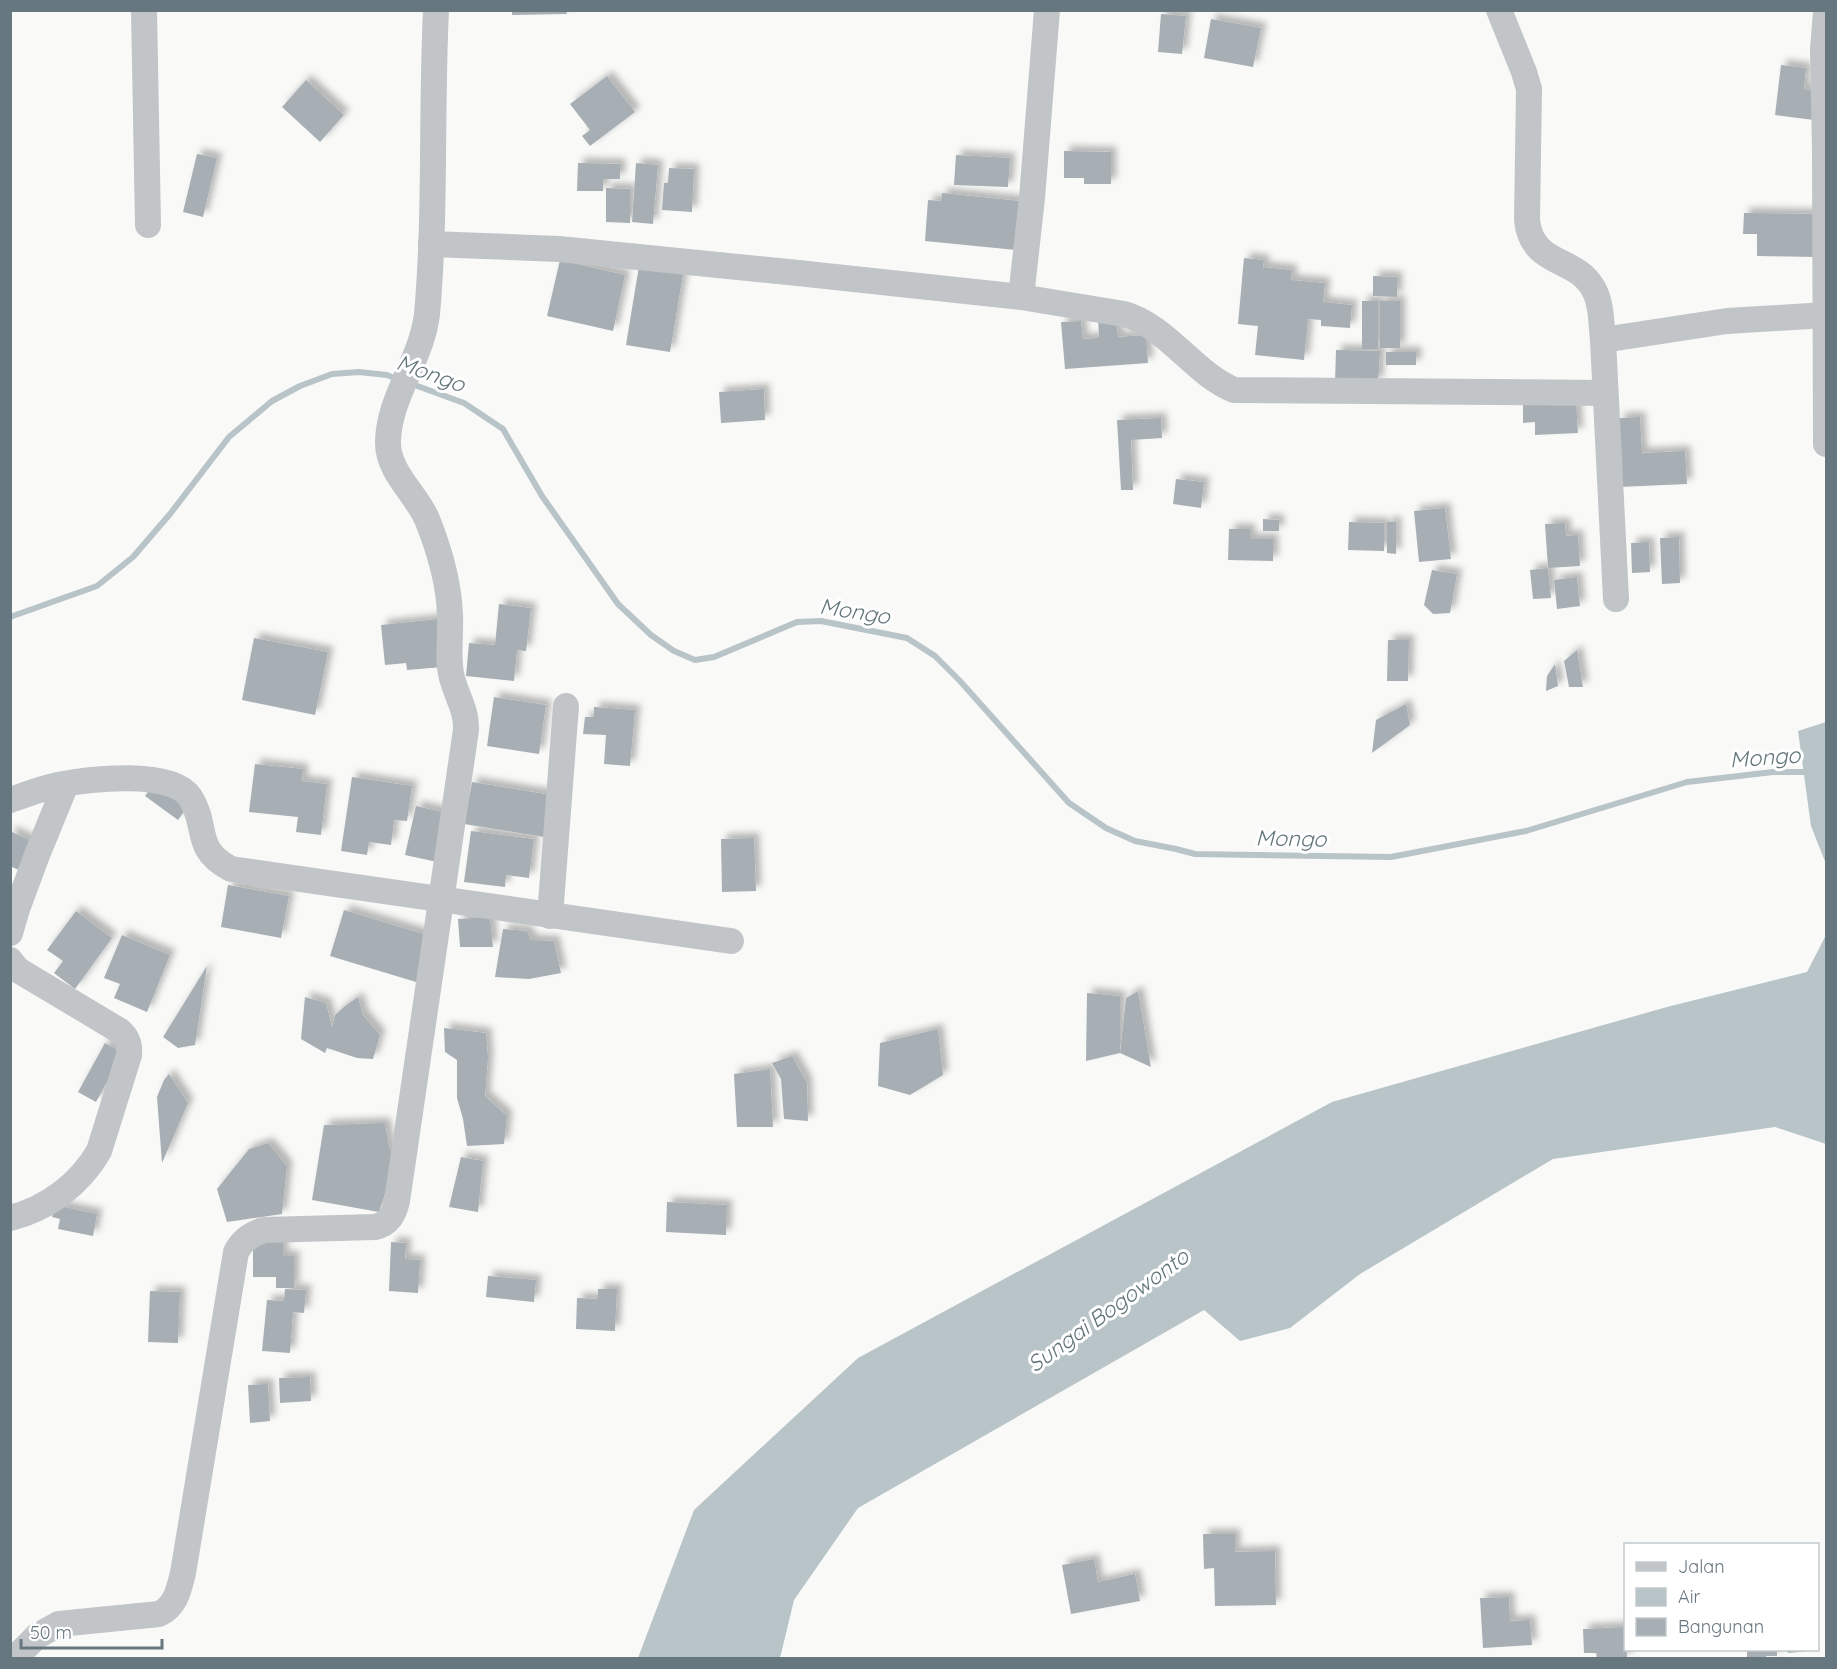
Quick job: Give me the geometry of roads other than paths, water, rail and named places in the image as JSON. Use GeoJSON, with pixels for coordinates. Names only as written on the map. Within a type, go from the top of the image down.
{"type":"FeatureCollection","features":[{"type":"Feature","properties":{"kind":"street"},"geometry":{"type":"LineString","coordinates":[[144,10],[148,225]]}},
{"type":"Feature","properties":{"kind":"street"},"geometry":{"type":"LineString","coordinates":[[15,1659],[37,1636],[59,1624],[159,1614],[166,1611],[172,1604],[183,1573],[232,1274],[236,1252],[240,1245],[254,1233],[264,1230],[383,1225],[390,1219],[397,1201],[466,718],[452,678],[450,612],[445,570],[427,518],[394,468],[388,446],[390,421],[423,339],[427,314],[431,244],[436,10]]}},
{"type":"Feature","properties":{"kind":"street"},"geometry":{"type":"LineString","coordinates":[[1022,297],[1047,10]]}},
{"type":"Feature","properties":{"kind":"street"},"geometry":{"type":"LineString","coordinates":[[1499,10],[1529,89],[1527,220],[1530,234],[1540,250],[1581,275],[1592,286],[1598,303],[1603,340],[1616,599]]}},
{"type":"Feature","properties":{"kind":"street"},"geometry":{"type":"LineString","coordinates":[[1827,12],[1825,49],[1827,444]]}},
{"type":"Feature","properties":{"kind":"street"},"geometry":{"type":"LineString","coordinates":[[431,244],[559,249],[1022,297],[1124,314],[1136,318],[1214,378],[1234,390],[1605,393]]}},
{"type":"Feature","properties":{"kind":"street"},"geometry":{"type":"LineString","coordinates":[[1603,340],[1727,321],[1826,315]]}},
{"type":"Feature","properties":{"kind":"street"},"geometry":{"type":"LineString","coordinates":[[550,916],[566,706]]}},
{"type":"Feature","properties":{"kind":"street"},"geometry":{"type":"LineString","coordinates":[[10,800],[45,788],[66,784],[148,778],[164,781],[183,790],[194,805],[210,854],[215,861],[231,869],[731,941]]}},
{"type":"Feature","properties":{"kind":"street"},"geometry":{"type":"LineString","coordinates":[[10,933],[37,855],[66,784]]}},
{"type":"Feature","properties":{"kind":"street"},"geometry":{"type":"LineString","coordinates":[[10,960],[18,970],[120,1031],[125,1035],[130,1048],[102,1140],[92,1164],[56,1198],[38,1209],[10,1218]]}},
{"type":"Feature","properties":{"kind":"water"},"geometry":{"type":"Polygon","coordinates":[[[1826,722],[1826,864],[1811,826],[1798,731],[1826,722]]]}},
{"type":"Feature","properties":{"kind":"water","name":"Sungai Bogowonto"},"geometry":{"type":"Polygon","coordinates":[[[1826,935],[1826,1144],[1775,1127],[1553,1159],[1360,1274],[1290,1328],[1240,1341],[1204,1310],[858,1508],[794,1600],[780,1658],[638,1658],[694,1510],[858,1358],[1332,1102],[1667,1007],[1807,972],[1826,935]]]}},
{"type":"Feature","properties":{"kind":"waterway","name":"Mongo"},"geometry":{"type":"LineString","coordinates":[[10,617],[97,586],[133,557],[170,514],[229,437],[272,401],[300,386],[332,374],[359,372],[387,375],[399,380]]}},
{"type":"Feature","properties":{"kind":"waterway","name":"Mongo"},"geometry":{"type":"LineString","coordinates":[[409,383],[464,403],[503,429],[542,496],[618,604],[651,635],[674,651],[695,660],[714,657],[797,622],[821,621],[907,638],[935,656],[960,681],[1069,803],[1106,828],[1135,841],[1195,854],[1391,857],[1526,831],[1687,782],[1773,772],[1826,772]]}}]}
